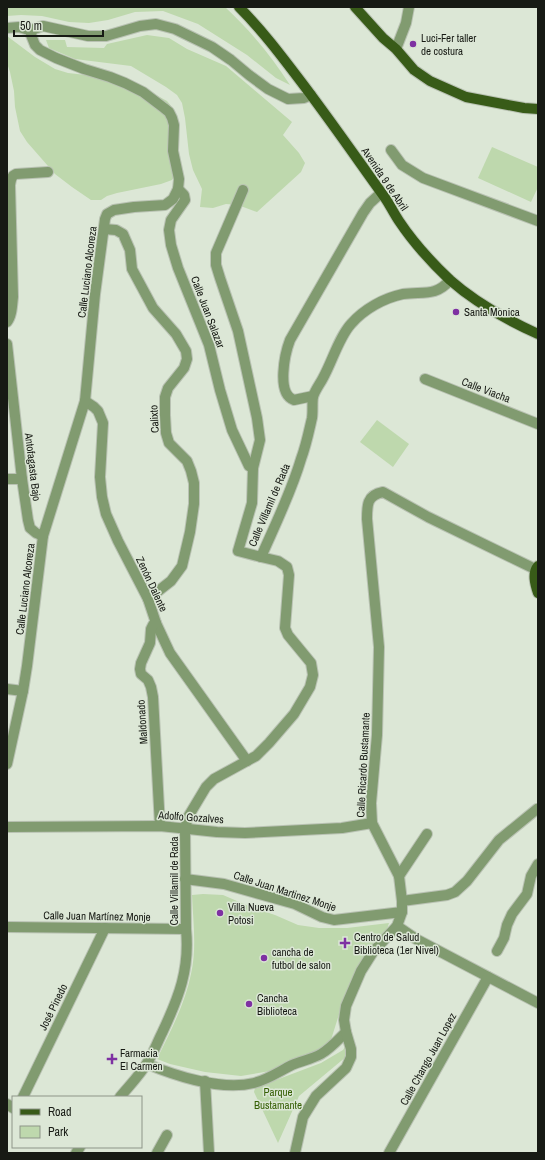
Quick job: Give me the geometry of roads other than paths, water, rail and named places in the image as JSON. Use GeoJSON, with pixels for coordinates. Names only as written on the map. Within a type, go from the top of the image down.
{"type":"FeatureCollection","features":[{"type":"Feature","properties":{"kind":"main road","name":"Avenida 9 de Abril"},"geometry":{"type":"LineString","coordinates":[[239,7],[269,40],[311,95],[381,193],[411,238],[429,259],[450,280],[471,297],[538,334]]}},
{"type":"Feature","properties":{"kind":"main road"},"geometry":{"type":"LineString","coordinates":[[355,7],[383,38],[396,49],[414,70],[430,82],[466,97],[538,110]]}},
{"type":"Feature","properties":{"kind":"main road"},"geometry":{"type":"LineString","coordinates":[[537,568],[534,578],[538,593]]}},
{"type":"Feature","properties":{"kind":"street"},"geometry":{"type":"LineString","coordinates":[[396,49],[406,23],[409,7]]}},
{"type":"Feature","properties":{"kind":"street"},"geometry":{"type":"LineString","coordinates":[[178,189],[179,179],[173,151],[174,125],[169,112],[143,92],[126,83],[84,70],[40,50],[32,40],[31,35],[34,28],[43,26],[88,36],[106,36],[140,26],[156,24],[175,29],[212,47],[268,89],[288,100],[304,98],[311,95]]}},
{"type":"Feature","properties":{"kind":"street"},"geometry":{"type":"LineString","coordinates":[[7,28],[19,27],[32,31]]}},
{"type":"Feature","properties":{"kind":"street"},"geometry":{"type":"LineString","coordinates":[[391,150],[402,165],[423,178],[538,221]]}},
{"type":"Feature","properties":{"kind":"street"},"geometry":{"type":"LineString","coordinates":[[7,322],[11,312],[13,297],[11,179],[13,175],[16,174],[48,172]]}},
{"type":"Feature","properties":{"kind":"street","name":"Calle Luciano Alcoreza"},"geometry":{"type":"LineString","coordinates":[[7,764],[23,690],[43,536],[85,401],[95,294],[105,219],[107,214],[114,210],[165,205],[173,199],[178,189]]}},
{"type":"Feature","properties":{"kind":"street","name":"Calle Juan Salazar"},"geometry":{"type":"LineString","coordinates":[[178,189],[184,195],[185,200],[171,220],[169,230],[171,245],[178,268],[209,344],[220,390],[232,430],[249,466],[252,468]]}},
{"type":"Feature","properties":{"kind":"street"},"geometry":{"type":"LineString","coordinates":[[243,190],[216,253],[216,265],[238,331],[257,418],[260,440],[252,468],[252,503],[238,551],[261,557]]}},
{"type":"Feature","properties":{"kind":"street"},"geometry":{"type":"LineString","coordinates":[[381,193],[370,204],[364,213],[290,340],[284,360],[284,388],[289,397],[294,400],[313,396],[324,377],[344,334],[350,324],[359,316],[378,303],[389,298],[403,294],[432,292],[442,289],[450,280]]}},
{"type":"Feature","properties":{"kind":"street","name":"Calixto"},"geometry":{"type":"LineString","coordinates":[[104,229],[116,230],[123,234],[130,250],[132,269],[153,308],[176,334],[186,351],[187,359],[184,368],[168,388],[165,397],[165,415],[166,433],[169,443],[187,461],[192,471],[194,483],[194,504],[190,532],[182,566],[171,581],[148,599]]}},
{"type":"Feature","properties":{"kind":"street","name":"Antofagasta Bajo"},"geometry":{"type":"LineString","coordinates":[[7,344],[22,479],[29,525],[36,534],[43,536]]}},
{"type":"Feature","properties":{"kind":"street","name":"Calle Viacha"},"geometry":{"type":"LineString","coordinates":[[425,380],[538,424]]}},
{"type":"Feature","properties":{"kind":"street","name":"Calle Villamil de Rada"},"geometry":{"type":"LineString","coordinates":[[121,1096],[147,1064],[169,1018],[182,983],[187,960],[185,829],[188,817],[206,787],[214,779],[256,756],[269,743],[294,714],[310,687],[313,675],[311,663],[288,635],[285,628],[289,575],[287,566],[261,557],[300,464],[312,418],[313,396]]}},
{"type":"Feature","properties":{"kind":"street","name":"Zenón Dalente"},"geometry":{"type":"LineString","coordinates":[[85,401],[98,411],[103,423],[100,477],[102,497],[106,514],[118,541],[148,599],[156,623],[170,653],[247,761]]}},
{"type":"Feature","properties":{"kind":"street"},"geometry":{"type":"LineString","coordinates":[[7,479],[22,479]]}},
{"type":"Feature","properties":{"kind":"street","name":"Calle Ricardo Bustamante"},"geometry":{"type":"LineString","coordinates":[[295,1153],[303,1117],[316,1096],[348,1064],[351,1058],[349,1038],[346,1032],[344,1020],[346,1006],[361,971],[373,952],[397,926],[402,912],[399,876],[372,823],[371,803],[377,736],[379,647],[368,534],[367,507],[369,501],[372,496],[383,492],[428,516],[537,568]]}},
{"type":"Feature","properties":{"kind":"street","name":"Maldonado"},"geometry":{"type":"LineString","coordinates":[[156,623],[151,629],[150,643],[140,669],[141,674],[148,680],[153,697],[160,826]]}},
{"type":"Feature","properties":{"kind":"street"},"geometry":{"type":"LineString","coordinates":[[7,689],[23,690]]}},
{"type":"Feature","properties":{"kind":"street"},"geometry":{"type":"LineString","coordinates":[[402,901],[447,895],[455,892],[467,881],[499,840],[537,810]]}},
{"type":"Feature","properties":{"kind":"street","name":"Adolfo Gozalves"},"geometry":{"type":"LineString","coordinates":[[7,827],[160,826],[217,832],[252,833],[342,828],[372,823]]}},
{"type":"Feature","properties":{"kind":"street"},"geometry":{"type":"LineString","coordinates":[[399,876],[427,834]]}},
{"type":"Feature","properties":{"kind":"street"},"geometry":{"type":"LineString","coordinates":[[497,951],[504,938],[507,925],[512,914],[527,894],[531,876],[538,864]]}},
{"type":"Feature","properties":{"kind":"street","name":"Calle Juan Martinez Monje"},"geometry":{"type":"LineString","coordinates":[[186,879],[224,884],[295,904],[322,918],[334,920],[402,912]]}},
{"type":"Feature","properties":{"kind":"street"},"geometry":{"type":"LineString","coordinates":[[397,926],[416,939],[538,1003]]}},
{"type":"Feature","properties":{"kind":"street","name":"Calle Juan Martínez Monje"},"geometry":{"type":"LineString","coordinates":[[7,927],[186,929]]}},
{"type":"Feature","properties":{"kind":"street","name":"José Pinedo"},"geometry":{"type":"LineString","coordinates":[[23,1096],[105,928]]}},
{"type":"Feature","properties":{"kind":"street","name":"Calle Chango Juan Lopez"},"geometry":{"type":"LineString","coordinates":[[389,1153],[488,977]]}},
{"type":"Feature","properties":{"kind":"street"},"geometry":{"type":"LineString","coordinates":[[147,1064],[173,1074],[204,1081],[235,1085],[255,1083],[265,1080],[299,1062],[321,1054],[346,1032]]}},
{"type":"Feature","properties":{"kind":"street"},"geometry":{"type":"LineString","coordinates":[[204,1081],[209,1153]]}},
{"type":"Feature","properties":{"kind":"street"},"geometry":{"type":"LineString","coordinates":[[157,1153],[167,1135]]}},
{"type":"Feature","properties":{"kind":"place","name":"Luci-Fer taller de costura"},"geometry":{"type":"Point","coordinates":[413,44]}},
{"type":"Feature","properties":{"kind":"place","name":"Santa Monica"},"geometry":{"type":"Point","coordinates":[456,312]}},
{"type":"Feature","properties":{"kind":"place","name":"Villa Nueva Potosi"},"geometry":{"type":"Point","coordinates":[220,913]}},
{"type":"Feature","properties":{"kind":"place","name":"Centro de Salud Biblioteca (1er Nivel)"},"geometry":{"type":"Point","coordinates":[345,943]}},
{"type":"Feature","properties":{"kind":"place","name":"cancha de futbol de salon"},"geometry":{"type":"Point","coordinates":[264,958]}},
{"type":"Feature","properties":{"kind":"place","name":"Cancha Biblioteca"},"geometry":{"type":"Point","coordinates":[249,1004]}},
{"type":"Feature","properties":{"kind":"place","name":"Farmacia El Carmen"},"geometry":{"type":"Point","coordinates":[112,1059]}},
{"type":"Feature","properties":{"kind":"park label","name":"Parque Bustamante"},"geometry":{"type":"Point","coordinates":[278,1098]}}]}
